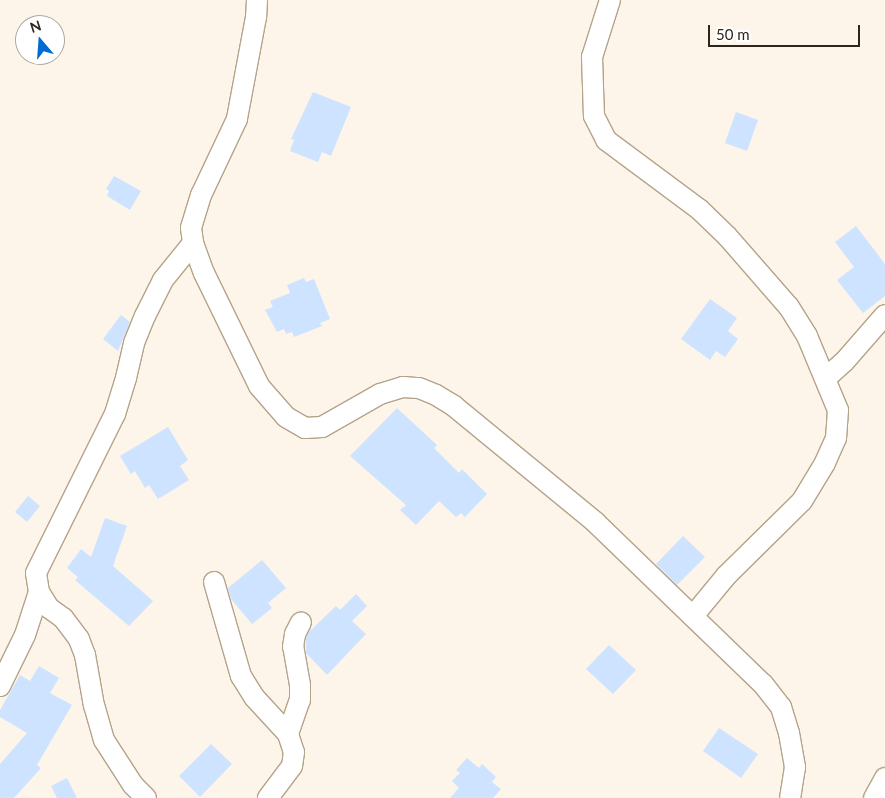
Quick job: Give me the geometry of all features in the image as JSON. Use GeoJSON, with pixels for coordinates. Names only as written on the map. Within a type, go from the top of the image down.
{"type":"FeatureCollection","features":[{"type":"Feature","properties":{"kind":"street"},"geometry":{"type":"LineString","coordinates":[[257,0],[256,17],[237,119],[194,214],[191,228],[193,243],[204,274],[259,386],[286,417],[305,428],[322,427],[380,394],[395,390],[419,388],[436,394],[595,522],[763,684],[780,707],[789,733],[795,767],[790,798]]}},
{"type":"Feature","properties":{"kind":"street"},"geometry":{"type":"LineString","coordinates":[[610,0],[592,57],[594,116],[606,140],[631,161],[664,181],[727,236],[789,307],[807,336],[838,410],[836,438],[825,464],[802,501],[726,576],[693,616]]}},
{"type":"Feature","properties":{"kind":"street"},"geometry":{"type":"LineString","coordinates":[[146,798],[133,785],[104,740],[94,706],[85,656],[79,639],[63,618],[49,608],[39,592],[36,573],[115,414],[134,343],[145,316],[163,280],[193,243]]}},
{"type":"Feature","properties":{"kind":"street"},"geometry":{"type":"LineString","coordinates":[[826,378],[844,362],[885,315]]}},
{"type":"Feature","properties":{"kind":"street"},"geometry":{"type":"LineString","coordinates":[[214,582],[241,676],[254,696],[288,734],[294,752],[292,766],[268,798]]}},
{"type":"Feature","properties":{"kind":"street"},"geometry":{"type":"LineString","coordinates":[[0,686],[26,635],[39,592]]}},
{"type":"Feature","properties":{"kind":"street"},"geometry":{"type":"LineString","coordinates":[[288,734],[300,700],[300,686],[293,647],[295,634],[301,622]]}},
{"type":"Feature","properties":{"kind":"street"},"geometry":{"type":"LineString","coordinates":[[874,798],[885,778]]}},
{"type":"Feature","properties":{"kind":"building"},"geometry":{"type":"Polygon","coordinates":[[[313,92],[351,107],[331,156],[322,152],[318,162],[290,151],[294,140],[291,139],[313,92]]]}},
{"type":"Feature","properties":{"kind":"building"},"geometry":{"type":"Polygon","coordinates":[[[736,112],[758,120],[747,151],[725,143],[736,112]]]}},
{"type":"Feature","properties":{"kind":"building"},"geometry":{"type":"Polygon","coordinates":[[[114,176],[141,191],[130,210],[107,196],[109,191],[106,189],[114,176]]]}},
{"type":"Feature","properties":{"kind":"building"},"geometry":{"type":"Polygon","coordinates":[[[856,226],[885,264],[885,296],[863,313],[837,280],[854,267],[835,242],[856,226]]]}},
{"type":"Feature","properties":{"kind":"building"},"geometry":{"type":"Polygon","coordinates":[[[304,278],[306,282],[314,279],[330,319],[320,323],[322,326],[294,337],[292,332],[286,334],[284,329],[277,332],[265,310],[273,307],[270,301],[290,293],[287,285],[304,278]]]}},
{"type":"Feature","properties":{"kind":"building"},"geometry":{"type":"Polygon","coordinates":[[[710,299],[737,318],[728,331],[738,339],[725,357],[716,351],[710,360],[681,339],[710,299]]]}},
{"type":"Feature","properties":{"kind":"building"},"geometry":{"type":"Polygon","coordinates":[[[121,315],[130,322],[118,351],[103,339],[121,315]]]}},
{"type":"Feature","properties":{"kind":"building"},"geometry":{"type":"Polygon","coordinates":[[[397,408],[437,445],[434,448],[459,473],[462,469],[487,494],[465,517],[461,513],[456,517],[439,501],[416,525],[400,510],[406,505],[350,456],[397,408]]]}},
{"type":"Feature","properties":{"kind":"building"},"geometry":{"type":"Polygon","coordinates":[[[168,427],[188,460],[180,466],[189,480],[158,499],[149,485],[145,488],[135,471],[131,474],[120,456],[168,427]]]}},
{"type":"Feature","properties":{"kind":"building"},"geometry":{"type":"Polygon","coordinates":[[[28,496],[40,506],[27,522],[15,512],[28,496]]]}},
{"type":"Feature","properties":{"kind":"building"},"geometry":{"type":"Polygon","coordinates":[[[105,518],[127,526],[113,566],[153,601],[129,626],[75,580],[78,577],[67,568],[81,549],[91,557],[105,518]]]}},
{"type":"Feature","properties":{"kind":"building"},"geometry":{"type":"Polygon","coordinates":[[[683,536],[705,557],[677,585],[656,564],[683,536]]]}},
{"type":"Feature","properties":{"kind":"building"},"geometry":{"type":"Polygon","coordinates":[[[262,560],[286,588],[268,603],[272,608],[252,624],[231,599],[228,588],[262,560]]]}},
{"type":"Feature","properties":{"kind":"building"},"geometry":{"type":"Polygon","coordinates":[[[356,594],[367,606],[352,621],[366,634],[327,675],[306,653],[306,638],[309,632],[336,606],[340,610],[356,594]]]}},
{"type":"Feature","properties":{"kind":"building"},"geometry":{"type":"Polygon","coordinates":[[[609,645],[636,670],[613,694],[586,669],[609,645]]]}},
{"type":"Feature","properties":{"kind":"building"},"geometry":{"type":"Polygon","coordinates":[[[39,666],[59,678],[50,693],[72,705],[37,765],[41,768],[14,798],[0,798],[0,764],[27,733],[0,717],[0,710],[20,675],[30,681],[39,666]]]}},
{"type":"Feature","properties":{"kind":"building"},"geometry":{"type":"Polygon","coordinates":[[[719,728],[758,754],[741,778],[703,751],[719,728]]]}},
{"type":"Feature","properties":{"kind":"building"},"geometry":{"type":"Polygon","coordinates":[[[211,744],[232,764],[200,797],[179,776],[211,744]]]}},
{"type":"Feature","properties":{"kind":"building"},"geometry":{"type":"Polygon","coordinates":[[[467,758],[479,768],[482,764],[496,777],[492,782],[501,789],[493,798],[450,798],[459,788],[452,781],[460,773],[456,770],[467,758]]]}},
{"type":"Feature","properties":{"kind":"building"},"geometry":{"type":"Polygon","coordinates":[[[67,778],[77,798],[57,798],[51,786],[67,778]]]}}]}
